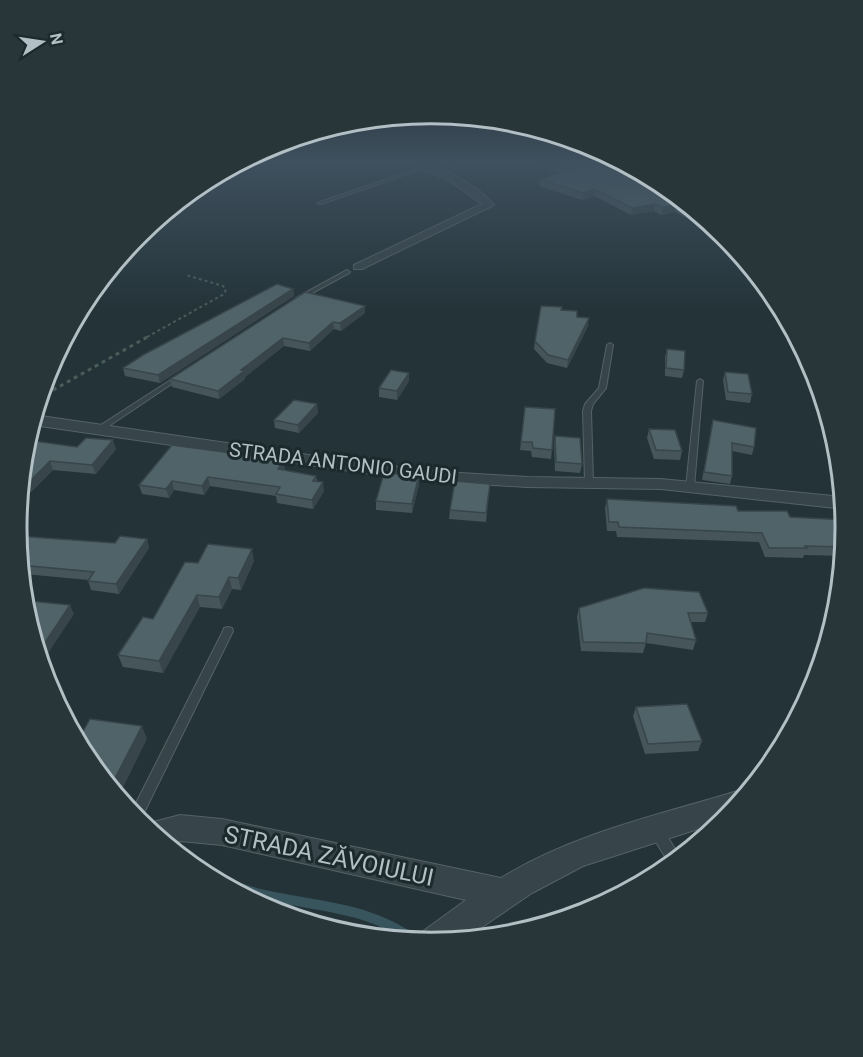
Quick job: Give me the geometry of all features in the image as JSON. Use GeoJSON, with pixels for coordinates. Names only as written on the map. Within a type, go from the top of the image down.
{"type":"FeatureCollection","features":[{"type":"Feature","properties":{"kind":"street"},"geometry":{"type":"LineString","coordinates":[[358,267],[474,212]]}},
{"type":"Feature","properties":{"kind":"street","name":"STRADA ANTONIO GAUDI"},"geometry":{"type":"LineString","coordinates":[[42,421],[444,477],[690,487],[835,502]]}},
{"type":"Feature","properties":{"kind":"street"},"geometry":{"type":"LineString","coordinates":[[448,932],[554,863],[578,853],[724,808]]}},
{"type":"Feature","properties":{"kind":"street","name":"STRADA ZĂVOIULUI"},"geometry":{"type":"LineString","coordinates":[[163,832],[180,828],[222,832],[504,894]]}},
{"type":"Feature","properties":{"kind":"lane"},"geometry":{"type":"LineString","coordinates":[[295,300],[347,272]]}},
{"type":"Feature","properties":{"kind":"lane"},"geometry":{"type":"LineString","coordinates":[[589,482],[586,411],[602,388],[610,345]]}},
{"type":"Feature","properties":{"kind":"lane"},"geometry":{"type":"LineString","coordinates":[[97,430],[183,374]]}},
{"type":"Feature","properties":{"kind":"lane"},"geometry":{"type":"LineString","coordinates":[[690,487],[700,381]]}},
{"type":"Feature","properties":{"kind":"lane"},"geometry":{"type":"LineString","coordinates":[[140,809],[228,631]]}},
{"type":"Feature","properties":{"kind":"lane"},"geometry":{"type":"LineString","coordinates":[[655,829],[671,854]]}},
{"type":"Feature","properties":{"kind":"path"},"geometry":{"type":"LineString","coordinates":[[51,391],[224,294],[226,289],[223,286],[186,275]]}},
{"type":"Feature","properties":{"kind":"building"},"geometry":{"type":"Polygon","coordinates":[[[277,284],[293,289],[158,375],[123,368],[143,355],[277,284]]]}},
{"type":"Feature","properties":{"kind":"building"},"geometry":{"type":"Polygon","coordinates":[[[305,292],[365,306],[340,323],[333,322],[309,343],[283,338],[218,391],[170,379],[305,292]]]}},
{"type":"Feature","properties":{"kind":"building"},"geometry":{"type":"Polygon","coordinates":[[[541,306],[562,307],[561,310],[577,311],[577,317],[589,318],[568,360],[548,355],[535,341],[541,306]]]}},
{"type":"Feature","properties":{"kind":"building"},"geometry":{"type":"Polygon","coordinates":[[[667,349],[685,351],[684,370],[666,368],[667,349]]]}},
{"type":"Feature","properties":{"kind":"building"},"geometry":{"type":"Polygon","coordinates":[[[391,370],[409,373],[397,391],[379,388],[391,370]]]}},
{"type":"Feature","properties":{"kind":"building"},"geometry":{"type":"Polygon","coordinates":[[[725,372],[748,374],[752,394],[728,392],[725,372]]]}},
{"type":"Feature","properties":{"kind":"building"},"geometry":{"type":"Polygon","coordinates":[[[294,400],[317,404],[298,425],[274,420],[294,400]]]}},
{"type":"Feature","properties":{"kind":"building"},"geometry":{"type":"Polygon","coordinates":[[[525,407],[555,409],[552,450],[533,448],[532,442],[521,442],[525,407]]]}},
{"type":"Feature","properties":{"kind":"building"},"geometry":{"type":"Polygon","coordinates":[[[713,420],[756,428],[754,447],[732,443],[732,476],[704,472],[713,420]]]}},
{"type":"Feature","properties":{"kind":"building"},"geometry":{"type":"Polygon","coordinates":[[[649,429],[675,430],[682,451],[656,450],[649,429]]]}},
{"type":"Feature","properties":{"kind":"building"},"geometry":{"type":"Polygon","coordinates":[[[555,436],[580,438],[582,464],[556,462],[555,436]]]}},
{"type":"Feature","properties":{"kind":"building"},"geometry":{"type":"Polygon","coordinates":[[[86,438],[113,440],[92,465],[50,461],[30,481],[37,441],[77,447],[86,438]]]}},
{"type":"Feature","properties":{"kind":"building"},"geometry":{"type":"Polygon","coordinates":[[[172,445],[284,460],[278,469],[316,476],[313,481],[323,482],[312,500],[276,494],[280,487],[208,477],[202,486],[172,481],[166,489],[139,485],[172,445]]]}},
{"type":"Feature","properties":{"kind":"building"},"geometry":{"type":"Polygon","coordinates":[[[384,473],[419,475],[412,504],[376,501],[384,473]]]}},
{"type":"Feature","properties":{"kind":"building"},"geometry":{"type":"Polygon","coordinates":[[[455,481],[490,484],[486,513],[450,510],[455,481]]]}},
{"type":"Feature","properties":{"kind":"building"},"geometry":{"type":"Polygon","coordinates":[[[607,499],[736,506],[738,511],[787,511],[790,517],[836,519],[835,547],[769,548],[762,533],[619,527],[618,522],[609,522],[607,499]]]}},
{"type":"Feature","properties":{"kind":"building"},"geometry":{"type":"Polygon","coordinates":[[[120,536],[147,539],[116,584],[88,581],[94,572],[29,566],[27,537],[115,543],[120,536]]]}},
{"type":"Feature","properties":{"kind":"building"},"geometry":{"type":"Polygon","coordinates":[[[208,544],[252,549],[238,578],[229,577],[219,597],[197,595],[159,661],[118,655],[143,617],[153,619],[185,562],[198,563],[208,544]]]}},
{"type":"Feature","properties":{"kind":"building"},"geometry":{"type":"Polygon","coordinates":[[[644,588],[699,592],[708,613],[688,613],[696,640],[647,633],[646,643],[583,642],[579,608],[644,588]]]}},
{"type":"Feature","properties":{"kind":"building"},"geometry":{"type":"Polygon","coordinates":[[[34,601],[70,605],[44,644],[34,601]]]}},
{"type":"Feature","properties":{"kind":"building"},"geometry":{"type":"Polygon","coordinates":[[[687,704],[702,741],[648,744],[636,707],[687,704]]]}},
{"type":"Feature","properties":{"kind":"building"},"geometry":{"type":"Polygon","coordinates":[[[90,719],[142,726],[114,779],[82,733],[90,719]]]}},
{"type":"Feature","properties":{"kind":"waterway"},"geometry":{"type":"LineString","coordinates":[[259,894],[359,914],[401,932]]}}]}
